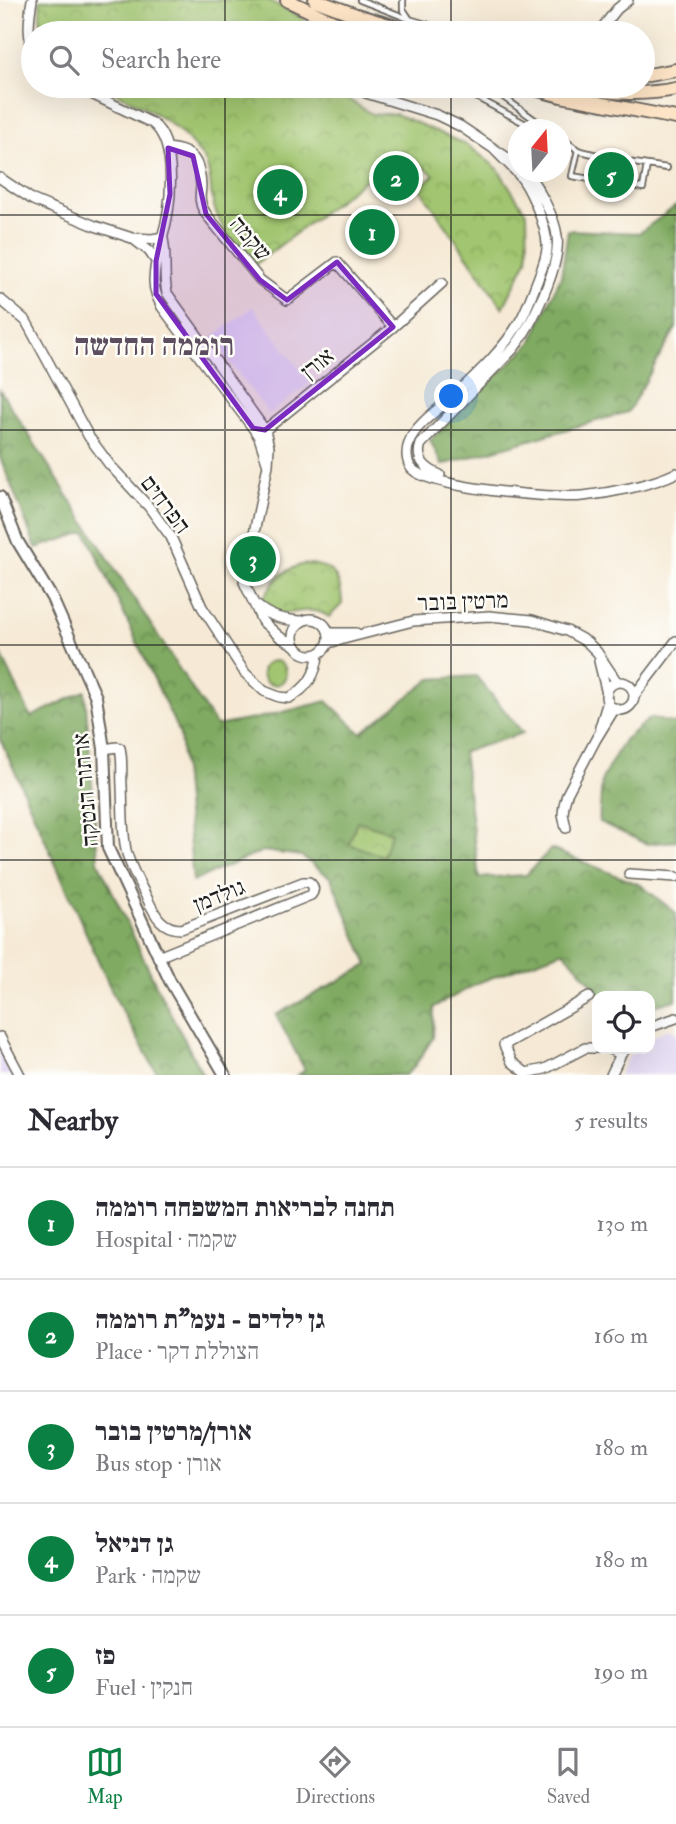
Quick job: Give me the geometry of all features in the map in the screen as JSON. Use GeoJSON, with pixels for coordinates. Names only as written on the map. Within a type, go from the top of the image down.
{"type":"FeatureCollection","features":[{"type":"Feature","properties":{"kind":"main road"},"geometry":{"type":"LineString","coordinates":[[287,0],[328,21]]}},
{"type":"Feature","properties":{"kind":"main road"},"geometry":{"type":"LineString","coordinates":[[315,0],[376,21]]}},
{"type":"Feature","properties":{"kind":"main road"},"geometry":{"type":"LineString","coordinates":[[655,74],[676,70]]}},
{"type":"Feature","properties":{"kind":"main road"},"geometry":{"type":"LineString","coordinates":[[655,93],[676,89]]}},
{"type":"Feature","properties":{"kind":"main road"},"geometry":{"type":"LineString","coordinates":[[571,98],[676,118]]}},
{"type":"Feature","properties":{"kind":"street"},"geometry":{"type":"LineString","coordinates":[[29,21],[32,0]]}},
{"type":"Feature","properties":{"kind":"street"},"geometry":{"type":"LineString","coordinates":[[608,21],[628,0]]}},
{"type":"Feature","properties":{"kind":"street"},"geometry":{"type":"LineString","coordinates":[[354,21],[356,15]]}},
{"type":"Feature","properties":{"kind":"street","name":"שקמה"},"geometry":{"type":"LineString","coordinates":[[101,98],[152,122],[162,133],[168,148],[182,150],[193,156],[199,165],[200,203],[260,280],[287,300],[337,262],[393,327]]}},
{"type":"Feature","properties":{"kind":"street"},"geometry":{"type":"LineString","coordinates":[[382,98],[437,115],[460,126],[508,158]]}},
{"type":"Feature","properties":{"kind":"street"},"geometry":{"type":"LineString","coordinates":[[168,148],[171,180],[163,237],[156,261],[156,294],[162,307],[259,437],[268,465]]}},
{"type":"Feature","properties":{"kind":"street"},"geometry":{"type":"LineString","coordinates":[[494,149],[523,180],[544,226],[548,245],[545,259],[520,322],[476,375],[418,427],[409,442],[408,461],[413,470],[433,478],[511,493],[554,496],[583,496],[674,476]]}},
{"type":"Feature","properties":{"kind":"street"},"geometry":{"type":"LineString","coordinates":[[0,178],[33,200],[95,226],[132,238],[163,237]]}},
{"type":"Feature","properties":{"kind":"street"},"geometry":{"type":"LineString","coordinates":[[465,485],[432,472],[421,463],[418,452],[434,428],[514,348],[535,314],[555,261],[557,236],[541,193],[534,182]]}},
{"type":"Feature","properties":{"kind":"street"},"geometry":{"type":"LineString","coordinates":[[163,237],[167,293],[265,430],[269,447],[268,465],[244,582],[252,602],[262,621],[280,638],[309,655],[322,652],[329,638],[324,624],[316,619],[285,620],[271,616],[252,602]]}},
{"type":"Feature","properties":{"kind":"street"},"geometry":{"type":"LineString","coordinates":[[132,238],[145,247],[156,261]]}},
{"type":"Feature","properties":{"kind":"street","name":"אורן"},"geometry":{"type":"LineString","coordinates":[[265,430],[393,327],[442,283]]}},
{"type":"Feature","properties":{"kind":"street","name":"הפרחים"},"geometry":{"type":"LineString","coordinates":[[0,299],[26,321],[89,437],[171,537],[202,607],[245,673],[264,691],[284,698],[300,691],[309,679]]}},
{"type":"Feature","properties":{"kind":"street"},"geometry":{"type":"LineString","coordinates":[[253,428],[265,430]]}},
{"type":"Feature","properties":{"kind":"street","name":"ארתור הנטקה"},"geometry":{"type":"LineString","coordinates":[[0,497],[18,542],[52,598],[96,697],[104,749],[108,848],[170,981],[225,1075]]}},
{"type":"Feature","properties":{"kind":"street","name":"מרטין בובר"},"geometry":{"type":"LineString","coordinates":[[329,638],[365,634],[413,621],[469,617],[531,620],[567,631],[587,642],[622,683]]}},
{"type":"Feature","properties":{"kind":"street"},"geometry":{"type":"LineString","coordinates":[[301,621],[293,637],[308,665],[309,679]]}},
{"type":"Feature","properties":{"kind":"street"},"geometry":{"type":"LineString","coordinates":[[597,652],[607,697],[615,708],[622,709],[629,706],[676,641]]}},
{"type":"Feature","properties":{"kind":"street"},"geometry":{"type":"LineString","coordinates":[[309,679],[316,667],[318,654]]}},
{"type":"Feature","properties":{"kind":"street"},"geometry":{"type":"LineString","coordinates":[[596,739],[610,686],[636,681],[653,671]]}},
{"type":"Feature","properties":{"kind":"street"},"geometry":{"type":"LineString","coordinates":[[622,683],[632,688],[634,696]]}},
{"type":"Feature","properties":{"kind":"street"},"geometry":{"type":"LineString","coordinates":[[566,828],[563,814],[568,794],[615,708]]}},
{"type":"Feature","properties":{"kind":"street","name":"גולדמן"},"geometry":{"type":"LineString","coordinates":[[104,749],[120,748],[127,853],[155,914],[162,923],[181,929],[303,882],[309,882],[314,890],[311,895],[159,957]]}},
{"type":"Feature","properties":{"kind":"street"},"geometry":{"type":"LineString","coordinates":[[629,874],[676,877]]}},
{"type":"Feature","properties":{"kind":"street"},"geometry":{"type":"LineString","coordinates":[[589,997],[504,1045],[512,1062],[526,1073],[545,1069],[585,1048],[592,1048]]}},
{"type":"Feature","properties":{"kind":"street"},"geometry":{"type":"LineString","coordinates":[[655,1025],[676,1018]]}},
{"type":"Feature","properties":{"kind":"street"},"geometry":{"type":"LineString","coordinates":[[0,1037],[20,1075]]}},
{"type":"Feature","properties":{"kind":"street"},"geometry":{"type":"LineString","coordinates":[[611,1075],[623,1054]]}},
{"type":"Feature","properties":{"kind":"lane"},"geometry":{"type":"LineString","coordinates":[[360,0],[416,21]]}},
{"type":"Feature","properties":{"kind":"lane"},"geometry":{"type":"LineString","coordinates":[[403,0],[403,9],[409,19]]}},
{"type":"Feature","properties":{"kind":"lane"},"geometry":{"type":"LineString","coordinates":[[478,98],[517,119]]}},
{"type":"Feature","properties":{"kind":"lane"},"geometry":{"type":"LineString","coordinates":[[505,98],[534,119]]}},
{"type":"Feature","properties":{"kind":"lane"},"geometry":{"type":"LineString","coordinates":[[571,146],[621,161],[667,168]]}},
{"type":"Feature","properties":{"kind":"lane"},"geometry":{"type":"LineString","coordinates":[[578,150],[572,177],[643,188],[647,165]]}},
{"type":"Feature","properties":{"kind":"highlighted area"},"geometry":{"type":"Polygon","coordinates":[[[168,148],[193,156],[206,214],[260,280],[287,300],[337,262],[393,327],[265,430],[253,428],[156,294],[156,261],[170,194],[168,148]]]}},
{"type":"Feature","properties":{"kind":"shaded area"},"geometry":{"type":"Polygon","coordinates":[[[253,307],[310,383],[269,414],[211,338],[253,307]]]}},
{"type":"Feature","properties":{"kind":"shaded area"},"geometry":{"type":"Polygon","coordinates":[[[669,1028],[676,1033],[676,1075],[619,1075],[631,1054],[655,1054],[655,1035],[669,1028]]]}},
{"type":"Feature","properties":{"kind":"shaded area"},"geometry":{"type":"Polygon","coordinates":[[[0,1038],[16,1075],[0,1075],[0,1038]]]}},
{"type":"Feature","properties":{"kind":"green space"},"geometry":{"type":"Polygon","coordinates":[[[40,0],[268,0],[304,21],[41,21],[40,0]]]}},
{"type":"Feature","properties":{"kind":"green space"},"geometry":{"type":"Polygon","coordinates":[[[127,98],[346,98],[372,114],[396,114],[469,146],[498,169],[527,214],[528,258],[503,308],[419,187],[434,175],[402,151],[252,267],[218,217],[208,170],[201,154],[176,128],[127,98]]]}},
{"type":"Feature","properties":{"kind":"green space"},"geometry":{"type":"Polygon","coordinates":[[[676,206],[676,328],[628,412],[442,465],[430,440],[531,343],[561,276],[568,230],[639,233],[676,206]]]}},
{"type":"Feature","properties":{"kind":"green space"},"geometry":{"type":"Polygon","coordinates":[[[0,390],[216,726],[327,701],[361,733],[431,679],[476,676],[523,733],[463,752],[479,878],[526,875],[551,849],[641,885],[676,913],[676,1000],[655,1006],[655,991],[598,991],[564,951],[480,982],[434,1007],[433,1038],[414,1067],[405,1075],[298,1075],[305,1070],[276,1015],[368,965],[331,878],[301,856],[263,851],[193,881],[180,735],[86,532],[36,548],[0,457],[0,390]]]}},
{"type":"Feature","properties":{"kind":"green space"},"geometry":{"type":"Polygon","coordinates":[[[304,564],[322,566],[337,579],[342,604],[329,617],[311,611],[275,612],[260,602],[282,574],[304,564]]]}},
{"type":"Feature","properties":{"kind":"green space"},"geometry":{"type":"Polygon","coordinates":[[[0,652],[31,717],[85,691],[98,861],[159,991],[203,1075],[158,1075],[113,994],[0,738],[0,652]]]}},
{"type":"Feature","properties":{"kind":"green space"},"geometry":{"type":"Polygon","coordinates":[[[274,661],[282,665],[286,673],[282,681],[274,685],[266,681],[262,673],[266,665],[274,661]]]}},
{"type":"Feature","properties":{"kind":"green space"},"geometry":{"type":"Polygon","coordinates":[[[650,718],[676,724],[676,841],[647,844],[599,822],[602,779],[624,740],[650,718]]]}},
{"type":"Feature","properties":{"kind":"green space"},"geometry":{"type":"Polygon","coordinates":[[[357,821],[391,832],[383,856],[349,844],[357,821]]]}},
{"type":"Feature","properties":{"kind":"place","name":"פז"},"geometry":{"type":"Point","coordinates":[611,175]}},
{"type":"Feature","properties":{"kind":"place","name":"גן ילדים - נעמ\"ת רוממה"},"geometry":{"type":"Point","coordinates":[396,178]}},
{"type":"Feature","properties":{"kind":"place","name":"גן דניאל"},"geometry":{"type":"Point","coordinates":[280,192]}},
{"type":"Feature","properties":{"kind":"place","name":"תחנה לבריאות המשפחה רוממה"},"geometry":{"type":"Point","coordinates":[372,232]}},
{"type":"Feature","properties":{"kind":"place","name":"אורן/מרטין בובר"},"geometry":{"type":"Point","coordinates":[253,559]}},
{"type":"Feature","properties":{"kind":"district","name":"רוממה החדשה"},"geometry":{"type":"Point","coordinates":[154,345]}}]}
